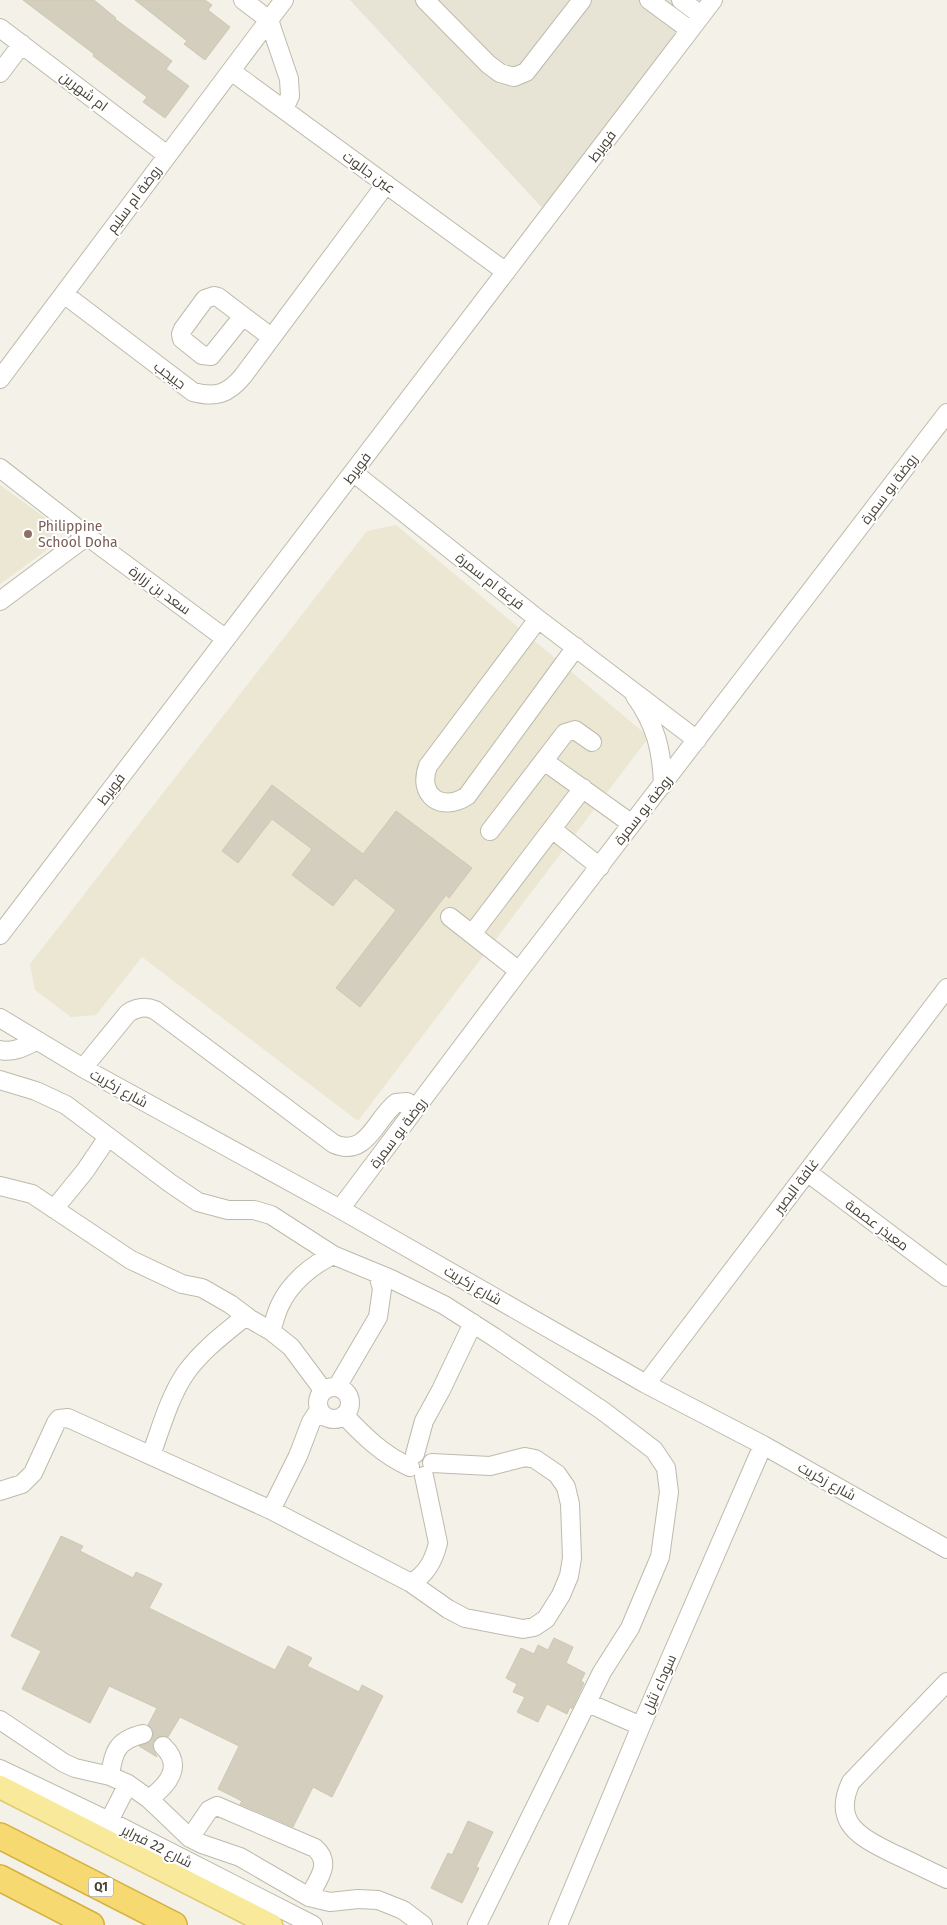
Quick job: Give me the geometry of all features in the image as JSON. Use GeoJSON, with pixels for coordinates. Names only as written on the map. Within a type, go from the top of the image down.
{"type":"FeatureCollection","features":[{"type":"Feature","properties":{"kind":"highway"},"geometry":{"type":"LineString","coordinates":[[0,1827],[28,1850]]}},
{"type":"Feature","properties":{"kind":"highway","name":"Q1"},"geometry":{"type":"LineString","coordinates":[[0,1836],[174,1925]]}},
{"type":"Feature","properties":{"kind":"highway"},"geometry":{"type":"LineString","coordinates":[[0,1878],[91,1925]]}},
{"type":"Feature","properties":{"kind":"main road","name":"شارع 22 فبراير"},"geometry":{"type":"LineString","coordinates":[[0,1787],[271,1925]]}},
{"type":"Feature","properties":{"kind":"street"},"geometry":{"type":"LineString","coordinates":[[243,0],[269,20],[289,79],[290,96],[284,109]]}},
{"type":"Feature","properties":{"kind":"street","name":"روضة ام سليم"},"geometry":{"type":"LineString","coordinates":[[0,379],[284,0]]}},
{"type":"Feature","properties":{"kind":"street"},"geometry":{"type":"LineString","coordinates":[[425,0],[488,64],[500,73],[514,77],[526,72],[582,0]]}},
{"type":"Feature","properties":{"kind":"street"},"geometry":{"type":"LineString","coordinates":[[649,0],[690,30]]}},
{"type":"Feature","properties":{"kind":"street"},"geometry":{"type":"LineString","coordinates":[[680,0],[701,15]]}},
{"type":"Feature","properties":{"kind":"street","name":"فويرط"},"geometry":{"type":"LineString","coordinates":[[0,935],[354,474],[713,0]]}},
{"type":"Feature","properties":{"kind":"street","name":"ام شهرين"},"geometry":{"type":"LineString","coordinates":[[0,28],[167,155]]}},
{"type":"Feature","properties":{"kind":"street"},"geometry":{"type":"LineString","coordinates":[[0,73],[22,44]]}},
{"type":"Feature","properties":{"kind":"street","name":"عين جالوت"},"geometry":{"type":"LineString","coordinates":[[231,71],[506,272]]}},
{"type":"Feature","properties":{"kind":"street","name":"جبيجب"},"geometry":{"type":"LineString","coordinates":[[64,294],[193,392],[206,396],[221,394],[234,387],[386,184]]}},
{"type":"Feature","properties":{"kind":"street"},"geometry":{"type":"LineString","coordinates":[[243,316],[271,337]]}},
{"type":"Feature","properties":{"kind":"street","name":"روضة بو سمرة"},"geometry":{"type":"LineString","coordinates":[[340,1209],[947,413]]}},
{"type":"Feature","properties":{"kind":"street","name":"سعد بن زرارة"},"geometry":{"type":"LineString","coordinates":[[0,468],[87,536],[226,639]]}},
{"type":"Feature","properties":{"kind":"street","name":"فرعة ام سمرة"},"geometry":{"type":"LineString","coordinates":[[354,474],[538,619],[697,740]]}},
{"type":"Feature","properties":{"kind":"street"},"geometry":{"type":"LineString","coordinates":[[0,601],[87,536]]}},
{"type":"Feature","properties":{"kind":"street"},"geometry":{"type":"LineString","coordinates":[[538,619],[428,766],[424,775],[425,786],[430,795],[438,801],[448,804],[458,802],[467,796],[576,647]]}},
{"type":"Feature","properties":{"kind":"street","name":"فرعة ام سمرة"},"geometry":{"type":"LineString","coordinates":[[628,686],[644,708],[655,732],[662,759],[663,785]]}},
{"type":"Feature","properties":{"kind":"street"},"geometry":{"type":"LineString","coordinates":[[490,831],[568,731],[575,730],[592,742]]}},
{"type":"Feature","properties":{"kind":"street"},"geometry":{"type":"LineString","coordinates":[[544,761],[632,824]]}},
{"type":"Feature","properties":{"kind":"street"},"geometry":{"type":"LineString","coordinates":[[472,934],[583,788]]}},
{"type":"Feature","properties":{"kind":"street"},"geometry":{"type":"LineString","coordinates":[[552,830],[600,867]]}},
{"type":"Feature","properties":{"kind":"street"},"geometry":{"type":"LineString","coordinates":[[450,917],[519,972]]}},
{"type":"Feature","properties":{"kind":"street","name":"غافة البصير"},"geometry":{"type":"LineString","coordinates":[[646,1384],[947,988]]}},
{"type":"Feature","properties":{"kind":"street"},"geometry":{"type":"LineString","coordinates":[[83,1068],[128,1013],[144,1007],[155,1010],[339,1146],[352,1146],[365,1140],[396,1103],[407,1102],[416,1108]]}},
{"type":"Feature","properties":{"kind":"street","name":"شارع زكريت"},"geometry":{"type":"LineString","coordinates":[[0,1018],[83,1068],[340,1209],[646,1384],[763,1445],[947,1549]]}},
{"type":"Feature","properties":{"kind":"street"},"geometry":{"type":"LineString","coordinates":[[0,1050],[9,1051],[36,1041]]}},
{"type":"Feature","properties":{"kind":"street"},"geometry":{"type":"LineString","coordinates":[[0,1080],[36,1091],[66,1105],[198,1202],[228,1210],[254,1210],[272,1215],[333,1255],[444,1305],[603,1411],[654,1450],[666,1468],[669,1492],[660,1558],[630,1628],[602,1672],[477,1925]]}},
{"type":"Feature","properties":{"kind":"street"},"geometry":{"type":"LineString","coordinates":[[54,1209],[98,1154],[108,1137]]}},
{"type":"Feature","properties":{"kind":"street","name":"معيذر عصمة"},"geometry":{"type":"LineString","coordinates":[[807,1172],[947,1278]]}},
{"type":"Feature","properties":{"kind":"street"},"geometry":{"type":"LineString","coordinates":[[0,1186],[32,1194],[131,1260],[182,1284],[202,1288],[271,1331],[291,1347],[330,1389],[344,1390],[350,1403],[348,1410],[344,1416],[330,1419],[319,1410],[317,1403],[319,1396],[330,1389],[378,1317],[382,1289],[378,1274]]}},
{"type":"Feature","properties":{"kind":"street"},"geometry":{"type":"LineString","coordinates":[[271,1331],[280,1304],[294,1283],[323,1260],[333,1255]]}},
{"type":"Feature","properties":{"kind":"street"},"geometry":{"type":"LineString","coordinates":[[151,1455],[171,1400],[185,1374],[206,1349],[246,1316]]}},
{"type":"Feature","properties":{"kind":"street"},"geometry":{"type":"LineString","coordinates":[[411,1583],[420,1578],[429,1566],[436,1552],[438,1542],[420,1465],[424,1421],[441,1390],[472,1323]]}},
{"type":"Feature","properties":{"kind":"street"},"geometry":{"type":"LineString","coordinates":[[271,1510],[298,1456],[311,1422],[319,1410]]}},
{"type":"Feature","properties":{"kind":"street"},"geometry":{"type":"LineString","coordinates":[[0,1491],[22,1484],[32,1473],[56,1423],[63,1417],[271,1510],[411,1583],[448,1610],[465,1618],[523,1629],[534,1627],[546,1619],[569,1576],[572,1558],[570,1504],[566,1487],[557,1474],[535,1458],[525,1457],[490,1466],[420,1465],[394,1460],[376,1447],[344,1416]]}},
{"type":"Feature","properties":{"kind":"street","name":"سوداء نثيل"},"geometry":{"type":"LineString","coordinates":[[558,1925],[641,1726],[763,1445]]}},
{"type":"Feature","properties":{"kind":"street"},"geometry":{"type":"LineString","coordinates":[[947,1682],[851,1782],[847,1791],[845,1809],[851,1826],[865,1839],[947,1879]]}},
{"type":"Feature","properties":{"kind":"street"},"geometry":{"type":"LineString","coordinates":[[588,1703],[641,1726]]}},
{"type":"Feature","properties":{"kind":"street"},"geometry":{"type":"LineString","coordinates":[[0,1720],[64,1763],[75,1768],[110,1776],[138,1791],[190,1838],[240,1857],[308,1897],[330,1902],[358,1899],[378,1900],[403,1910],[423,1925]]}},
{"type":"Feature","properties":{"kind":"street"},"geometry":{"type":"LineString","coordinates":[[110,1776],[112,1760],[116,1750],[123,1741],[143,1734]]}},
{"type":"Feature","properties":{"kind":"street"},"geometry":{"type":"LineString","coordinates":[[114,1823],[138,1791],[168,1782],[173,1762],[170,1752],[164,1746]]}},
{"type":"Feature","properties":{"kind":"street","name":"شارع 22 فبراير"},"geometry":{"type":"LineString","coordinates":[[0,1769],[114,1823],[313,1925]]}},
{"type":"Feature","properties":{"kind":"street"},"geometry":{"type":"LineString","coordinates":[[190,1838],[209,1810],[217,1806],[315,1848],[321,1853],[324,1861],[323,1870],[308,1897]]}},
{"type":"Feature","properties":{"kind":"shaded area"},"geometry":{"type":"Polygon","coordinates":[[[350,0],[707,0],[546,212],[350,0]]]}},
{"type":"Feature","properties":{"kind":"shaded area","name":"Philippine School Doha"},"geometry":{"type":"Polygon","coordinates":[[[0,485],[55,525],[55,544],[0,584],[0,485]]]}},
{"type":"Feature","properties":{"kind":"shaded area"},"geometry":{"type":"Polygon","coordinates":[[[396,525],[649,737],[358,1121],[142,957],[96,1015],[71,1017],[35,990],[30,964],[367,531],[396,525]]]}},
{"type":"Feature","properties":{"kind":"building"},"geometry":{"type":"Polygon","coordinates":[[[23,0],[94,0],[115,19],[172,61],[166,69],[189,86],[165,118],[143,102],[147,97],[23,0]]]}},
{"type":"Feature","properties":{"kind":"building"},"geometry":{"type":"Polygon","coordinates":[[[135,0],[205,0],[212,5],[208,10],[230,27],[205,60],[184,44],[187,41],[135,0]]]}},
{"type":"Feature","properties":{"kind":"building"},"geometry":{"type":"Polygon","coordinates":[[[272,785],[363,854],[396,811],[472,868],[449,898],[446,895],[360,1007],[336,988],[396,910],[355,878],[333,906],[292,875],[312,849],[272,819],[238,863],[222,851],[272,785]]]}},
{"type":"Feature","properties":{"kind":"building"},"geometry":{"type":"Polygon","coordinates":[[[61,1536],[83,1546],[80,1551],[133,1578],[136,1572],[162,1584],[149,1608],[275,1670],[288,1646],[312,1658],[307,1666],[359,1692],[362,1685],[383,1696],[332,1797],[313,1787],[293,1827],[240,1804],[242,1801],[218,1789],[239,1746],[180,1717],[168,1737],[161,1736],[153,1742],[153,1748],[157,1757],[139,1746],[150,1742],[153,1737],[153,1731],[148,1725],[157,1708],[109,1686],[90,1723],[22,1689],[41,1651],[11,1636],[61,1536]]]}},
{"type":"Feature","properties":{"kind":"building"},"geometry":{"type":"Polygon","coordinates":[[[554,1638],[573,1647],[566,1663],[585,1673],[581,1681],[584,1683],[572,1709],[570,1707],[567,1714],[547,1704],[538,1722],[517,1712],[525,1697],[513,1692],[517,1684],[506,1678],[521,1648],[534,1654],[538,1645],[548,1650],[554,1638]]]}},
{"type":"Feature","properties":{"kind":"building"},"geometry":{"type":"Polygon","coordinates":[[[468,1821],[493,1832],[476,1867],[479,1868],[462,1903],[431,1888],[448,1853],[452,1855],[468,1821]]]}},
{"type":"Feature","properties":{"kind":"place","name":"Philippine School Doha"},"geometry":{"type":"Point","coordinates":[28,534]}}]}
